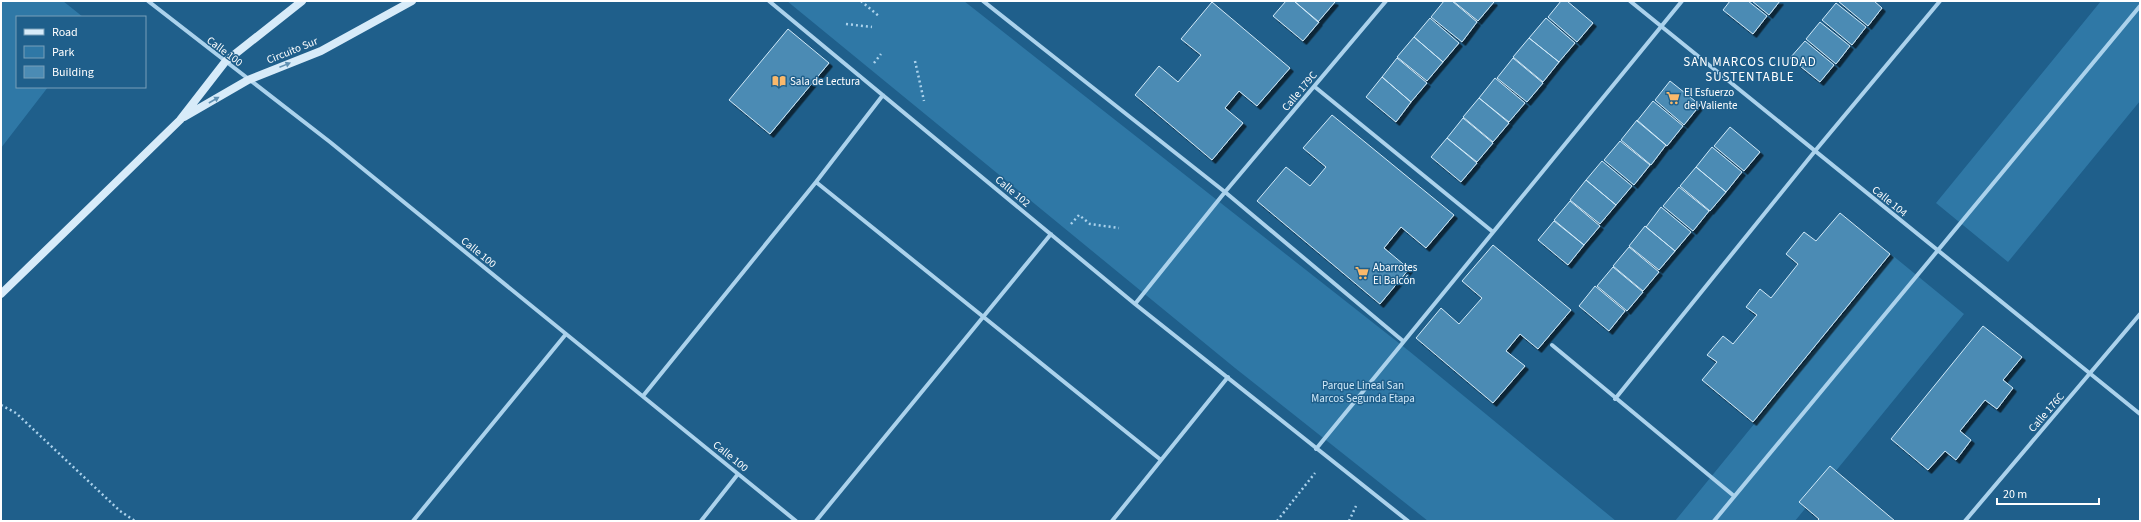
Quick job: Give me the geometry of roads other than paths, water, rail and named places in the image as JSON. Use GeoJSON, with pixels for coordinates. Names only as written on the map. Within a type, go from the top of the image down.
{"type":"FeatureCollection","features":[{"type":"Feature","properties":{"kind":"street","name":"Calle 100"},"geometry":{"type":"LineString","coordinates":[[148,1],[224,62],[330,142],[796,521]]}},
{"type":"Feature","properties":{"kind":"street","name":"Circuito Sur"},"geometry":{"type":"LineString","coordinates":[[1,294],[180,120],[224,62],[302,1]]}},
{"type":"Feature","properties":{"kind":"street","name":"Circuito Sur"},"geometry":{"type":"LineString","coordinates":[[180,120],[248,80],[321,51],[412,1]]}},
{"type":"Feature","properties":{"kind":"street","name":"Calle 102"},"geometry":{"type":"LineString","coordinates":[[769,1],[1135,304],[1408,521]]}},
{"type":"Feature","properties":{"kind":"street"},"geometry":{"type":"LineString","coordinates":[[983,1],[1225,192],[1403,341]]}},
{"type":"Feature","properties":{"kind":"street","name":"Calle 179C"},"geometry":{"type":"LineString","coordinates":[[1135,304],[1225,192],[1386,1]]}},
{"type":"Feature","properties":{"kind":"street","name":"Calle 104"},"geometry":{"type":"LineString","coordinates":[[1630,1],[2140,414]]}},
{"type":"Feature","properties":{"kind":"street"},"geometry":{"type":"LineString","coordinates":[[1316,448],[1682,1]]}},
{"type":"Feature","properties":{"kind":"street"},"geometry":{"type":"LineString","coordinates":[[1615,398],[1815,151],[1940,1]]}},
{"type":"Feature","properties":{"kind":"street"},"geometry":{"type":"LineString","coordinates":[[1714,521],[1936,250],[2140,6]]}},
{"type":"Feature","properties":{"kind":"street"},"geometry":{"type":"LineString","coordinates":[[1315,87],[1493,232]]}},
{"type":"Feature","properties":{"kind":"street"},"geometry":{"type":"LineString","coordinates":[[643,396],[816,182],[883,95]]}},
{"type":"Feature","properties":{"kind":"street"},"geometry":{"type":"LineString","coordinates":[[816,182],[1160,460]]}},
{"type":"Feature","properties":{"kind":"street"},"geometry":{"type":"LineString","coordinates":[[816,521],[982,316],[1051,234]]}},
{"type":"Feature","properties":{"kind":"street","name":"Calle 176C"},"geometry":{"type":"LineString","coordinates":[[1965,521],[2091,374],[2140,314]]}},
{"type":"Feature","properties":{"kind":"street"},"geometry":{"type":"LineString","coordinates":[[413,521],[566,334]]}},
{"type":"Feature","properties":{"kind":"street"},"geometry":{"type":"LineString","coordinates":[[1552,345],[1734,496]]}},
{"type":"Feature","properties":{"kind":"street"},"geometry":{"type":"LineString","coordinates":[[1112,521],[1228,377]]}},
{"type":"Feature","properties":{"kind":"street"},"geometry":{"type":"LineString","coordinates":[[701,521],[738,474]]}},
{"type":"Feature","properties":{"kind":"place","name":"Sala de Lectura"},"geometry":{"type":"Point","coordinates":[779,81]}},
{"type":"Feature","properties":{"kind":"place","name":"El Esfuerzo del Valiente"},"geometry":{"type":"Point","coordinates":[1673,98]}},
{"type":"Feature","properties":{"kind":"place","name":"Abarrotes El Balcón"},"geometry":{"type":"Point","coordinates":[1362,273]}},
{"type":"Feature","properties":{"kind":"district","name":"SAN MARCOS CIUDAD SUSTENTABLE"},"geometry":{"type":"Point","coordinates":[1750,68]}},
{"type":"Feature","properties":{"kind":"park label","name":"Parque Lineal San Marcos Segunda Etapa"},"geometry":{"type":"Point","coordinates":[1363,391]}}]}
